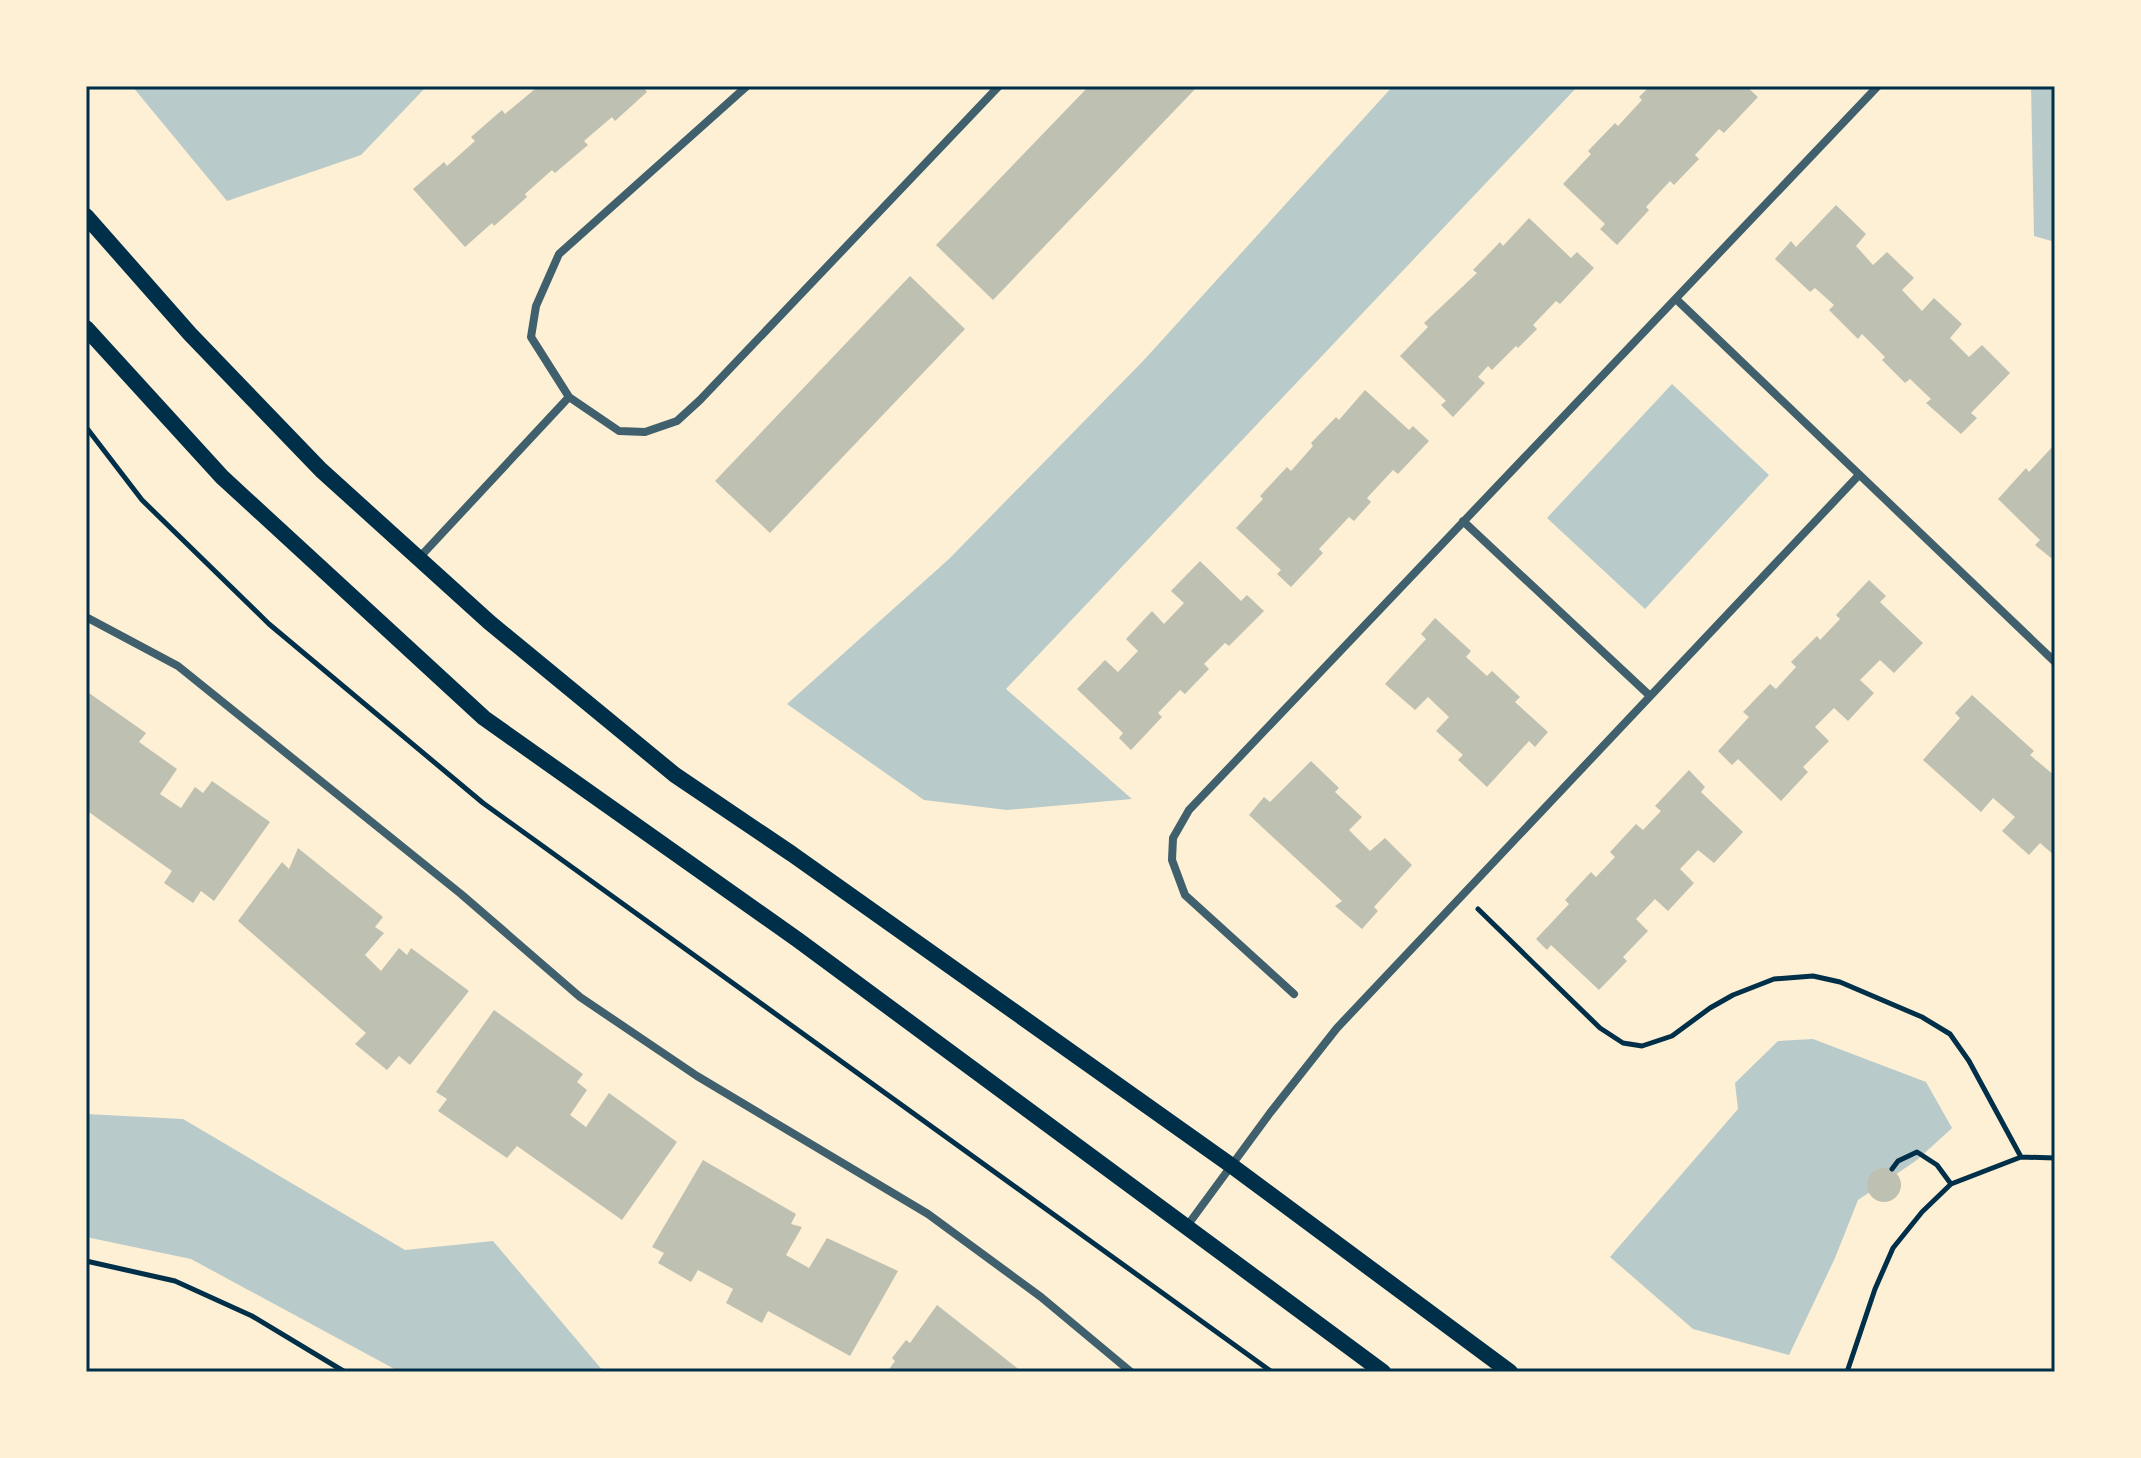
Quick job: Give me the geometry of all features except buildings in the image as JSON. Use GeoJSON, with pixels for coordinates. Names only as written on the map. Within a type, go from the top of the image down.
{"type":"FeatureCollection","features":[{"type":"Feature","properties":{"kind":"main road"},"geometry":{"type":"LineString","coordinates":[[86,216],[190,334],[321,470],[489,622],[675,775],[792,854],[1232,1166],[1510,1372]]}},
{"type":"Feature","properties":{"kind":"main road"},"geometry":{"type":"LineString","coordinates":[[88,334],[222,477],[484,718],[798,940],[1383,1372]]}},
{"type":"Feature","properties":{"kind":"street"},"geometry":{"type":"LineString","coordinates":[[747,86],[559,254],[536,306],[531,337],[569,397],[619,431],[645,432],[677,421],[999,86]]}},
{"type":"Feature","properties":{"kind":"street"},"geometry":{"type":"LineString","coordinates":[[1294,994],[1185,895],[1172,860],[1173,838],[1189,810],[1878,86]]}},
{"type":"Feature","properties":{"kind":"street"},"geometry":{"type":"LineString","coordinates":[[1676,299],[2055,662]]}},
{"type":"Feature","properties":{"kind":"street"},"geometry":{"type":"LineString","coordinates":[[419,558],[569,397]]}},
{"type":"Feature","properties":{"kind":"street"},"geometry":{"type":"LineString","coordinates":[[1187,1226],[1337,1028],[1858,476]]}},
{"type":"Feature","properties":{"kind":"street"},"geometry":{"type":"LineString","coordinates":[[1463,521],[1649,695]]}},
{"type":"Feature","properties":{"kind":"street"},"geometry":{"type":"LineString","coordinates":[[86,617],[178,666],[461,894],[580,997],[697,1076],[928,1214],[1041,1297],[1131,1372]]}},
{"type":"Feature","properties":{"kind":"path"},"geometry":{"type":"LineString","coordinates":[[86,427],[142,500],[269,624],[483,803],[1272,1372]]}},
{"type":"Feature","properties":{"kind":"path"},"geometry":{"type":"LineString","coordinates":[[1463,895],[1600,1028],[1623,1043],[1642,1046],[1672,1036],[1721,1002],[1774,979],[1813,976],[1840,982],[1922,1017],[1950,1034],[1969,1061],[2021,1157]]}},
{"type":"Feature","properties":{"kind":"path"},"geometry":{"type":"LineString","coordinates":[[1892,1169],[1898,1161],[1917,1152],[1937,1165],[1951,1184]]}},
{"type":"Feature","properties":{"kind":"path"},"geometry":{"type":"LineString","coordinates":[[1847,1372],[1875,1289],[1893,1248],[1922,1212],[1951,1184],[2021,1157],[2055,1158]]}},
{"type":"Feature","properties":{"kind":"path"},"geometry":{"type":"LineString","coordinates":[[86,1261],[175,1281],[252,1316],[345,1372]]}},
{"type":"Feature","properties":{"kind":"shaded area"},"geometry":{"type":"Polygon","coordinates":[[[132,86],[427,86],[361,155],[227,201],[132,86]]]}},
{"type":"Feature","properties":{"kind":"shaded area"},"geometry":{"type":"Polygon","coordinates":[[[1393,86],[1578,86],[1006,689],[1132,799],[1007,810],[924,800],[787,704],[949,559],[1144,360],[1393,86]]]}},
{"type":"Feature","properties":{"kind":"shaded area"},"geometry":{"type":"Polygon","coordinates":[[[2031,86],[2055,86],[2055,242],[2034,236],[2031,86]]]}},
{"type":"Feature","properties":{"kind":"shaded area"},"geometry":{"type":"Polygon","coordinates":[[[1672,384],[1769,475],[1645,609],[1547,518],[1672,384]]]}},
{"type":"Feature","properties":{"kind":"shaded area"},"geometry":{"type":"Polygon","coordinates":[[[1813,1039],[1926,1082],[1952,1128],[1917,1160],[1858,1200],[1835,1258],[1789,1355],[1693,1329],[1610,1257],[1738,1109],[1735,1083],[1778,1041],[1813,1039]]]}},
{"type":"Feature","properties":{"kind":"shaded area"},"geometry":{"type":"Polygon","coordinates":[[[86,1114],[183,1119],[405,1250],[493,1241],[604,1372],[400,1372],[191,1259],[86,1237],[86,1114]]]}}]}
